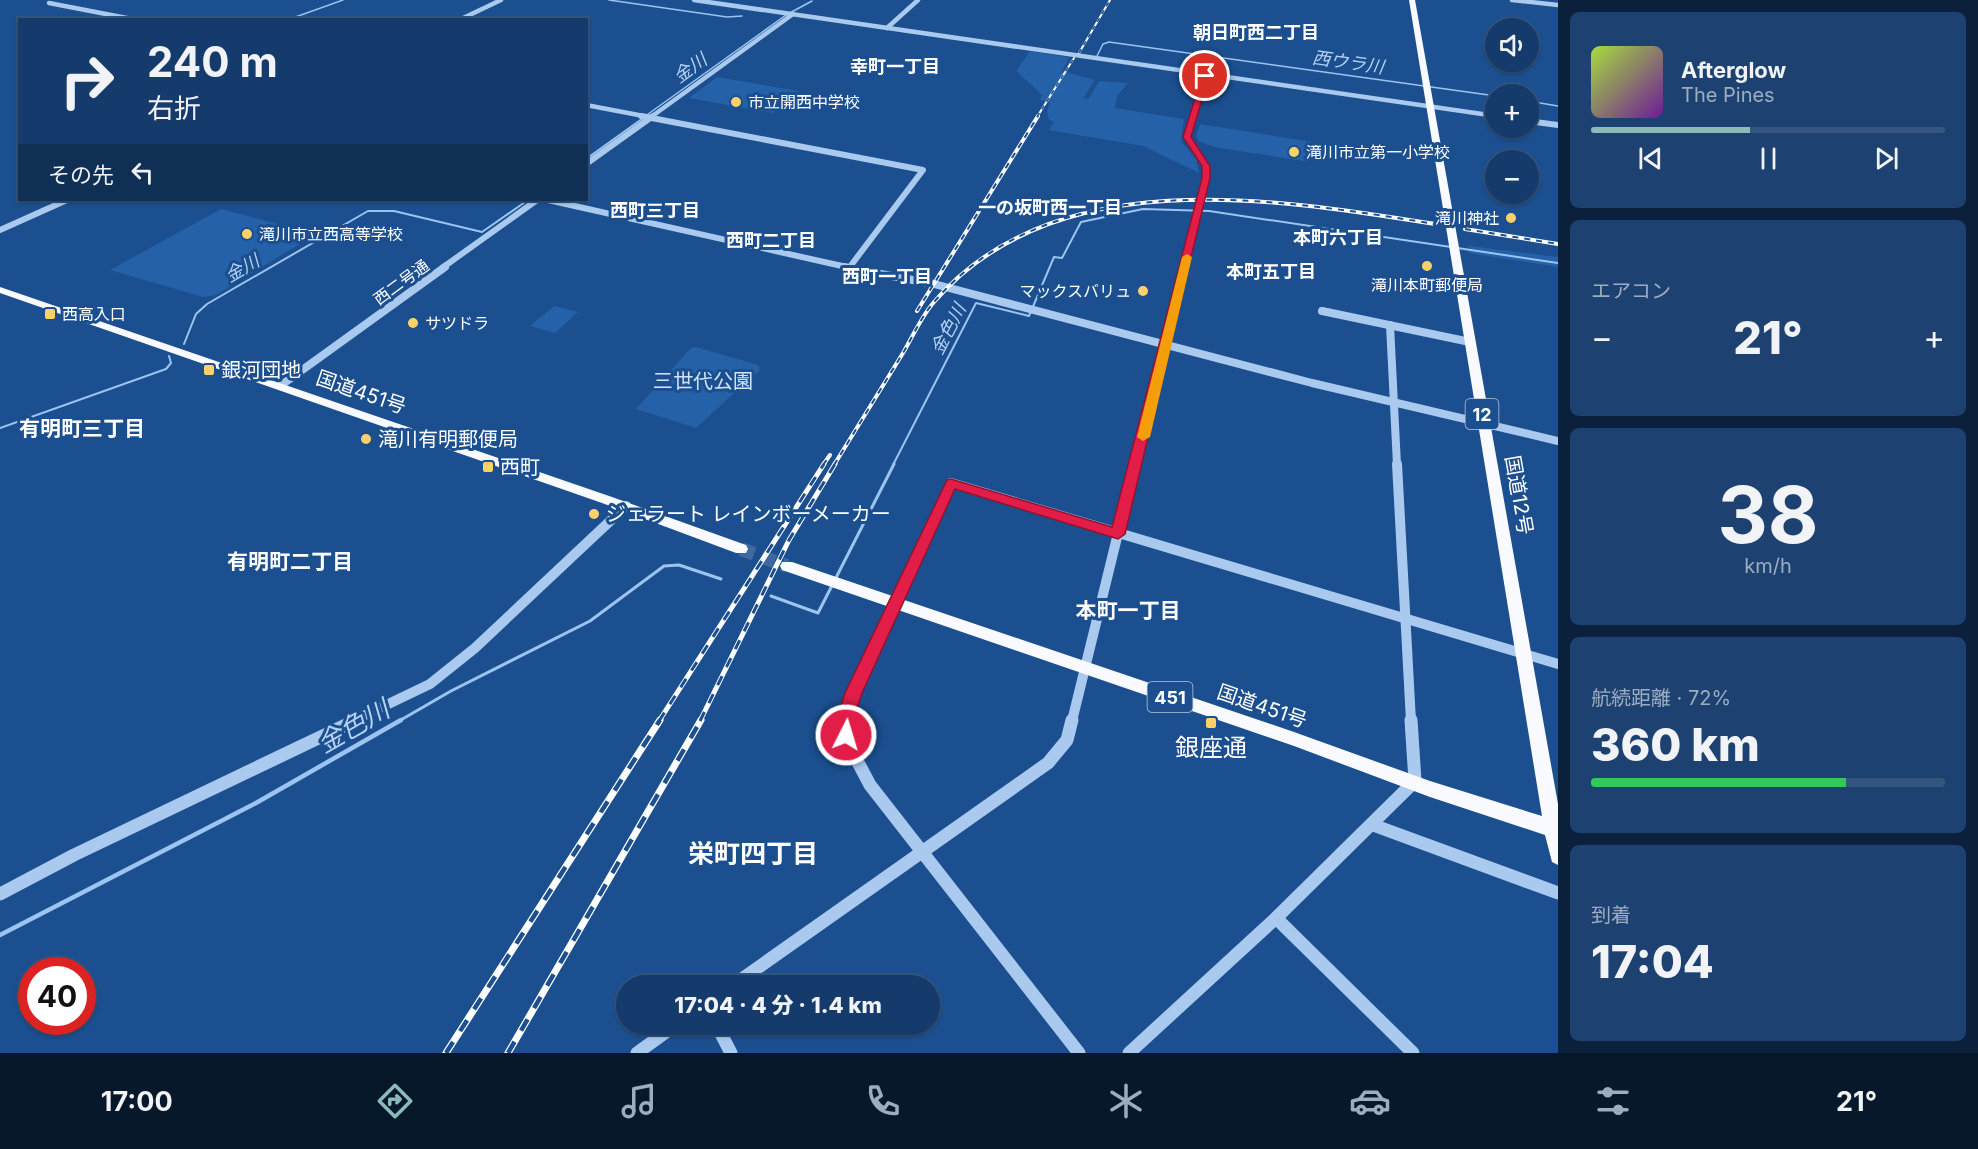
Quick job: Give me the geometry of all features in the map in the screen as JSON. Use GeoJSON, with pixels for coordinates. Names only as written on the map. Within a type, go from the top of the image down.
{"type":"FeatureCollection","features":[{"type":"Feature","properties":{"kind":"highway","name":"国道12号"},"geometry":{"type":"LineString","coordinates":[[1412,0],[1523,654],[1556,829],[1558,856]]}},
{"type":"Feature","properties":{"kind":"highway","name":"国道451号"},"geometry":{"type":"LineString","coordinates":[[0,290],[626,506],[741,549]]}},
{"type":"Feature","properties":{"kind":"highway","name":"国道451号"},"geometry":{"type":"LineString","coordinates":[[787,566],[1556,829]]}},
{"type":"Feature","properties":{"kind":"street"},"geometry":{"type":"LineString","coordinates":[[463,18],[501,0]]}},
{"type":"Feature","properties":{"kind":"street"},"geometry":{"type":"LineString","coordinates":[[694,0],[1485,114]]}},
{"type":"Feature","properties":{"kind":"street"},"geometry":{"type":"LineString","coordinates":[[887,28],[918,0]]}},
{"type":"Feature","properties":{"kind":"street"},"geometry":{"type":"LineString","coordinates":[[1512,0],[1558,5]]}},
{"type":"Feature","properties":{"kind":"street"},"geometry":{"type":"LineString","coordinates":[[50,3],[126,18]]}},
{"type":"Feature","properties":{"kind":"street"},"geometry":{"type":"LineString","coordinates":[[588,163],[793,14]]}},
{"type":"Feature","properties":{"kind":"street"},"geometry":{"type":"LineString","coordinates":[[747,975],[1058,753],[1066,740],[1206,178],[1206,166],[1187,137],[1206,74]]}},
{"type":"Feature","properties":{"kind":"street"},"geometry":{"type":"LineString","coordinates":[[588,105],[923,170],[849,268]]}},
{"type":"Feature","properties":{"kind":"street"},"geometry":{"type":"LineString","coordinates":[[1539,122],[1558,125]]}},
{"type":"Feature","properties":{"kind":"street"},"geometry":{"type":"LineString","coordinates":[[0,230],[65,201]]}},
{"type":"Feature","properties":{"kind":"street","name":"西二号通"},"geometry":{"type":"LineString","coordinates":[[280,386],[536,201]]}},
{"type":"Feature","properties":{"kind":"street"},"geometry":{"type":"LineString","coordinates":[[552,201],[849,268],[985,296],[1166,345],[1558,441]]}},
{"type":"Feature","properties":{"kind":"street"},"geometry":{"type":"LineString","coordinates":[[1322,311],[1470,342]]}},
{"type":"Feature","properties":{"kind":"street"},"geometry":{"type":"LineString","coordinates":[[1129,1053],[1275,918],[1415,782],[1404,618],[1390,325]]}},
{"type":"Feature","properties":{"kind":"street"},"geometry":{"type":"LineString","coordinates":[[1079,1053],[859,768],[846,735],[849,705],[951,483],[1558,664]]}},
{"type":"Feature","properties":{"kind":"street"},"geometry":{"type":"LineString","coordinates":[[0,894],[74,855],[429,684],[447,673],[626,506]]}},
{"type":"Feature","properties":{"kind":"street"},"geometry":{"type":"LineString","coordinates":[[1373,825],[1558,893]]}},
{"type":"Feature","properties":{"kind":"street"},"geometry":{"type":"LineString","coordinates":[[1275,918],[1413,1053]]}},
{"type":"Feature","properties":{"kind":"street"},"geometry":{"type":"LineString","coordinates":[[637,1053],[662,1035]]}},
{"type":"Feature","properties":{"kind":"street"},"geometry":{"type":"LineString","coordinates":[[722,1035],[731,1053]]}},
{"type":"Feature","properties":{"kind":"green space"},"geometry":{"type":"Polygon","coordinates":[[[1030,51],[1067,57],[1069,58],[1062,71],[1095,80],[1083,99],[1089,98],[1099,81],[1128,83],[1117,96],[1115,108],[1184,119],[1181,141],[1196,159],[1199,173],[1143,146],[1049,130],[1054,122],[1049,120],[1047,112],[1050,102],[1040,100],[1042,95],[1016,71],[1030,51]]]}},
{"type":"Feature","properties":{"kind":"green space"},"geometry":{"type":"Polygon","coordinates":[[[717,77],[799,91],[773,113],[689,98],[717,77]]]}},
{"type":"Feature","properties":{"kind":"green space"},"geometry":{"type":"Polygon","coordinates":[[[1200,124],[1312,142],[1310,162],[1214,147],[1199,141],[1196,136],[1200,124]]]}},
{"type":"Feature","properties":{"kind":"green space","name":"滝川市立西高等学校"},"geometry":{"type":"Polygon","coordinates":[[[221,209],[316,234],[216,295],[203,297],[110,270],[221,209]]]}},
{"type":"Feature","properties":{"kind":"green space"},"geometry":{"type":"Polygon","coordinates":[[[1469,246],[1558,257],[1558,267],[1469,253],[1469,246]]]}},
{"type":"Feature","properties":{"kind":"green space"},"geometry":{"type":"Polygon","coordinates":[[[554,306],[578,312],[555,333],[530,326],[554,306]]]}},
{"type":"Feature","properties":{"kind":"green space","name":"三世代公園"},"geometry":{"type":"Polygon","coordinates":[[[696,347],[758,365],[760,370],[696,428],[636,409],[691,348],[696,347]]]}},
{"type":"Feature","properties":{"kind":"waterway"},"geometry":{"type":"LineString","coordinates":[[293,18],[343,0]]}},
{"type":"Feature","properties":{"kind":"waterway"},"geometry":{"type":"LineString","coordinates":[[609,0],[727,17],[742,16]]}},
{"type":"Feature","properties":{"kind":"waterway","name":"金川"},"geometry":{"type":"LineString","coordinates":[[644,117],[786,15],[812,1]]}},
{"type":"Feature","properties":{"kind":"waterway","name":"西ウラ川"},"geometry":{"type":"LineString","coordinates":[[1097,56],[1103,44],[1109,42],[1485,94]]}},
{"type":"Feature","properties":{"kind":"waterway","name":"西ウラ川"},"geometry":{"type":"LineString","coordinates":[[1539,103],[1558,106]]}},
{"type":"Feature","properties":{"kind":"waterway","name":"金川"},"geometry":{"type":"LineString","coordinates":[[588,158],[646,116]]}},
{"type":"Feature","properties":{"kind":"waterway","name":"金川"},"geometry":{"type":"LineString","coordinates":[[184,344],[196,314],[207,304],[368,211],[394,211],[482,232],[527,201]]}},
{"type":"Feature","properties":{"kind":"waterway","name":"金色川"},"geometry":{"type":"LineString","coordinates":[[893,465],[976,303],[1029,316],[1054,257],[1062,258],[1081,222],[1143,209],[1209,211],[1558,263]]}},
{"type":"Feature","properties":{"kind":"waterway","name":"金川"},"geometry":{"type":"LineString","coordinates":[[0,428],[166,369],[171,363],[169,356]]}},
{"type":"Feature","properties":{"kind":"waterway","name":"金色川"},"geometry":{"type":"LineString","coordinates":[[771,596],[818,613],[894,464]]}},
{"type":"Feature","properties":{"kind":"waterway","name":"金色川"},"geometry":{"type":"LineString","coordinates":[[399,721],[451,691],[590,621],[664,566],[679,565],[721,579]]}},
{"type":"Feature","properties":{"kind":"waterway","name":"金色川"},"geometry":{"type":"LineString","coordinates":[[0,935],[256,803],[401,720]]}},
{"type":"Feature","properties":{"kind":"tunnel"},"geometry":{"type":"LineString","coordinates":[[741,549],[787,566]]}},
{"type":"Feature","properties":{"kind":"railway"},"geometry":{"type":"LineString","coordinates":[[1079,53],[1110,0]]}},
{"type":"Feature","properties":{"kind":"railway"},"geometry":{"type":"LineString","coordinates":[[1037,117],[1074,58]]}},
{"type":"Feature","properties":{"kind":"railway"},"geometry":{"type":"LineString","coordinates":[[917,311],[1038,116]]}},
{"type":"Feature","properties":{"kind":"railway"},"geometry":{"type":"LineString","coordinates":[[834,465],[934,302],[983,257],[1040,227],[1103,209],[1169,201],[1237,200],[1306,206],[1435,224]]}},
{"type":"Feature","properties":{"kind":"railway"},"geometry":{"type":"LineString","coordinates":[[1465,229],[1558,244]]}},
{"type":"Feature","properties":{"kind":"railway"},"geometry":{"type":"LineString","coordinates":[[823,465],[830,455]]}},
{"type":"Feature","properties":{"kind":"railway"},"geometry":{"type":"LineString","coordinates":[[659,721],[824,464]]}},
{"type":"Feature","properties":{"kind":"railway"},"geometry":{"type":"LineString","coordinates":[[700,721],[789,540],[835,464]]}},
{"type":"Feature","properties":{"kind":"railway"},"geometry":{"type":"LineString","coordinates":[[446,1053],[660,720]]}},
{"type":"Feature","properties":{"kind":"railway"},"geometry":{"type":"LineString","coordinates":[[508,1053],[701,720]]}},
{"type":"Feature","properties":{"kind":"slow traffic"},"geometry":{"type":"LineString","coordinates":[[1143,437],[1187,257]]}},
{"type":"Feature","properties":{"kind":"place","name":"市立開西中学校"},"geometry":{"type":"Point","coordinates":[736,102]}},
{"type":"Feature","properties":{"kind":"place","name":"滝川市立第一小学校"},"geometry":{"type":"Point","coordinates":[1294,152]}},
{"type":"Feature","properties":{"kind":"place","name":"滝川神社"},"geometry":{"type":"Point","coordinates":[1511,218]}},
{"type":"Feature","properties":{"kind":"place","name":"滝川市立西高等学校"},"geometry":{"type":"Point","coordinates":[247,234]}},
{"type":"Feature","properties":{"kind":"place","name":"滝川本町郵便局"},"geometry":{"type":"Point","coordinates":[1427,266]}},
{"type":"Feature","properties":{"kind":"place","name":"マックスバリュ"},"geometry":{"type":"Point","coordinates":[1143,291]}},
{"type":"Feature","properties":{"kind":"place","name":"西高入口"},"geometry":{"type":"Point","coordinates":[50,314]}},
{"type":"Feature","properties":{"kind":"place","name":"サツドラ"},"geometry":{"type":"Point","coordinates":[413,323]}},
{"type":"Feature","properties":{"kind":"place","name":"銀河団地"},"geometry":{"type":"Point","coordinates":[209,370]}},
{"type":"Feature","properties":{"kind":"place","name":"滝川有明郵便局"},"geometry":{"type":"Point","coordinates":[366,439]}},
{"type":"Feature","properties":{"kind":"place","name":"西町"},"geometry":{"type":"Point","coordinates":[488,467]}},
{"type":"Feature","properties":{"kind":"place","name":"ジェラート レインボーメーカー"},"geometry":{"type":"Point","coordinates":[594,514]}},
{"type":"Feature","properties":{"kind":"place","name":"銀座通"},"geometry":{"type":"Point","coordinates":[1211,723]}},
{"type":"Feature","properties":{"kind":"district","name":"朝日町西二丁目"},"geometry":{"type":"Point","coordinates":[1256,32]}},
{"type":"Feature","properties":{"kind":"district","name":"幸町一丁目"},"geometry":{"type":"Point","coordinates":[895,66]}},
{"type":"Feature","properties":{"kind":"district","name":"一の坂町西一丁目"},"geometry":{"type":"Point","coordinates":[1050,207]}},
{"type":"Feature","properties":{"kind":"district","name":"西町三丁目"},"geometry":{"type":"Point","coordinates":[655,210]}},
{"type":"Feature","properties":{"kind":"district","name":"本町六丁目"},"geometry":{"type":"Point","coordinates":[1338,237]}},
{"type":"Feature","properties":{"kind":"district","name":"西町二丁目"},"geometry":{"type":"Point","coordinates":[771,240]}},
{"type":"Feature","properties":{"kind":"district","name":"本町五丁目"},"geometry":{"type":"Point","coordinates":[1271,271]}},
{"type":"Feature","properties":{"kind":"district","name":"西町一丁目"},"geometry":{"type":"Point","coordinates":[887,276]}},
{"type":"Feature","properties":{"kind":"district","name":"有明町三丁目"},"geometry":{"type":"Point","coordinates":[82,428]}},
{"type":"Feature","properties":{"kind":"district","name":"有明町二丁目"},"geometry":{"type":"Point","coordinates":[290,561]}},
{"type":"Feature","properties":{"kind":"district","name":"本町一丁目"},"geometry":{"type":"Point","coordinates":[1128,610]}},
{"type":"Feature","properties":{"kind":"district","name":"栄町四丁目"},"geometry":{"type":"Point","coordinates":[753,853]}},
{"type":"Feature","properties":{"kind":"route"},"geometry":{"type":"LineString","coordinates":[[846,735],[849,705],[951,483],[1118,534],[1206,178],[1206,166],[1188,142],[1187,137],[1205,76]]}}]}
